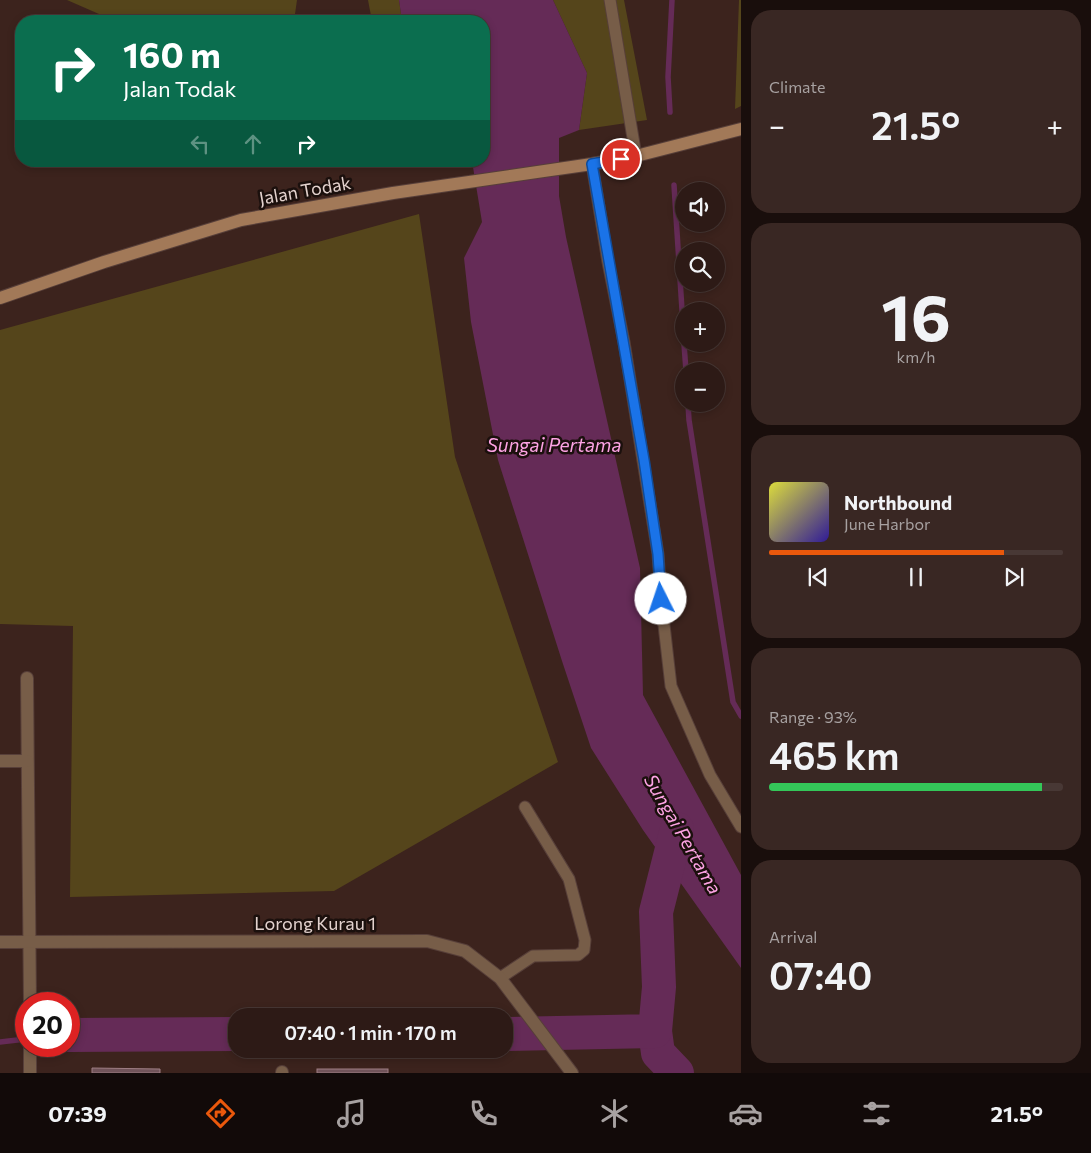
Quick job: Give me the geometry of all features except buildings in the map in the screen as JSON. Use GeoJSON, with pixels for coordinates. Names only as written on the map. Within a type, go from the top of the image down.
{"type":"FeatureCollection","features":[{"type":"Feature","properties":{"kind":"main road","name":"Jalan Todak"},"geometry":{"type":"LineString","coordinates":[[0,298],[104,262],[241,220],[392,193],[636,156],[741,129]]}},
{"type":"Feature","properties":{"kind":"street"},"geometry":{"type":"LineString","coordinates":[[27,678],[30,992]]}},
{"type":"Feature","properties":{"kind":"street"},"geometry":{"type":"LineString","coordinates":[[0,761],[27,761]]}},
{"type":"Feature","properties":{"kind":"street","name":"Lorong Kurau 1"},"geometry":{"type":"LineString","coordinates":[[0,942],[427,941],[465,951],[500,978],[571,1072]]}},
{"type":"Feature","properties":{"kind":"lane"},"geometry":{"type":"LineString","coordinates":[[610,0],[636,156]]}},
{"type":"Feature","properties":{"kind":"lane"},"geometry":{"type":"LineString","coordinates":[[592,164],[608,262],[624,342],[657,545],[671,686],[710,775],[741,827]]}},
{"type":"Feature","properties":{"kind":"lane"},"geometry":{"type":"LineString","coordinates":[[500,978],[533,956],[578,955],[584,950],[584,940],[569,879],[526,807]]}},
{"type":"Feature","properties":{"kind":"shaded area"},"geometry":{"type":"Polygon","coordinates":[[[67,0],[297,0],[295,15],[101,15],[67,0]]]}},
{"type":"Feature","properties":{"kind":"shaded area"},"geometry":{"type":"Polygon","coordinates":[[[368,0],[399,0],[401,15],[371,15],[368,0]]]}},
{"type":"Feature","properties":{"kind":"shaded area"},"geometry":{"type":"Polygon","coordinates":[[[553,0],[624,0],[647,120],[579,130],[587,73],[553,0]]]}},
{"type":"Feature","properties":{"kind":"shaded area"},"geometry":{"type":"Polygon","coordinates":[[[739,0],[741,0],[741,106],[735,109],[739,0]]]}},
{"type":"Feature","properties":{"kind":"shaded area"},"geometry":{"type":"Polygon","coordinates":[[[419,214],[455,457],[558,762],[334,891],[70,897],[73,626],[0,624],[0,330],[419,214]]]}},
{"type":"Feature","properties":{"kind":"water","name":"Sungai Pertama"},"geometry":{"type":"Polygon","coordinates":[[[399,0],[553,0],[587,73],[579,130],[559,138],[559,196],[566,237],[640,568],[643,695],[741,875],[741,968],[643,830],[591,748],[498,460],[471,322],[464,258],[482,222],[473,167],[490,167],[490,15],[401,15],[399,0]]]}},
{"type":"Feature","properties":{"kind":"waterway"},"geometry":{"type":"LineString","coordinates":[[670,112],[668,77],[672,0]]}},
{"type":"Feature","properties":{"kind":"waterway"},"geometry":{"type":"LineString","coordinates":[[674,185],[682,302]]}},
{"type":"Feature","properties":{"kind":"waterway"},"geometry":{"type":"LineString","coordinates":[[685,352],[685,362]]}},
{"type":"Feature","properties":{"kind":"waterway"},"geometry":{"type":"LineString","coordinates":[[688,412],[733,702],[741,716]]}},
{"type":"Feature","properties":{"kind":"waterway"},"geometry":{"type":"LineString","coordinates":[[513,1034],[655,1031],[659,987],[656,912],[677,829]]}},
{"type":"Feature","properties":{"kind":"waterway"},"geometry":{"type":"LineString","coordinates":[[655,1031],[658,1053],[677,1073]]}},
{"type":"Feature","properties":{"kind":"waterway"},"geometry":{"type":"LineString","coordinates":[[80,1035],[228,1034]]}},
{"type":"Feature","properties":{"kind":"waterway"},"geometry":{"type":"LineString","coordinates":[[0,1042],[15,1040]]}},
{"type":"Feature","properties":{"kind":"route"},"geometry":{"type":"LineString","coordinates":[[621,159],[592,164],[644,460],[658,554],[661,599]]}}]}
